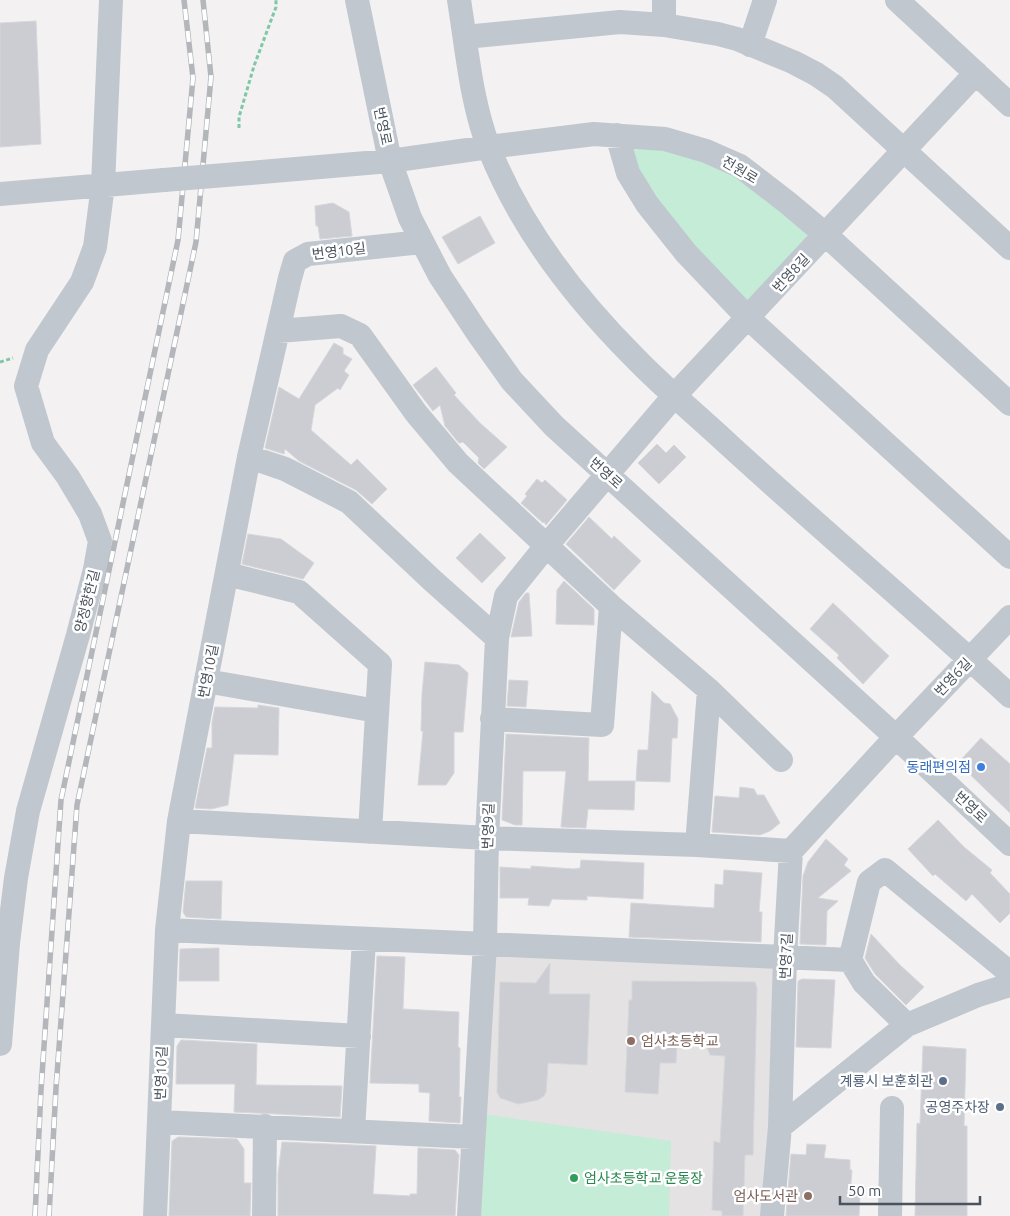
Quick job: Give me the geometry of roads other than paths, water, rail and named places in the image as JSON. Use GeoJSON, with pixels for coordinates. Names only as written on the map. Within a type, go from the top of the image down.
{"type":"FeatureCollection","features":[{"type":"Feature","properties":{"kind":"street","name":"양정향한길"},"geometry":{"type":"LineString","coordinates":[[0,1044],[8,943],[16,878],[28,811],[78,635],[95,569],[100,540],[90,514],[68,477],[43,443],[26,386],[37,350],[82,282],[95,247],[103,185],[111,0]]}},
{"type":"Feature","properties":{"kind":"street","name":"번영로"},"geometry":{"type":"LineString","coordinates":[[357,0],[390,161],[410,218],[440,276],[512,381],[554,426],[896,737],[1010,844]]}},
{"type":"Feature","properties":{"kind":"street"},"geometry":{"type":"LineString","coordinates":[[459,0],[476,101],[489,147],[513,197],[538,242],[576,293],[635,358],[792,503],[1010,696]]}},
{"type":"Feature","properties":{"kind":"street"},"geometry":{"type":"LineString","coordinates":[[664,0],[664,26]]}},
{"type":"Feature","properties":{"kind":"street"},"geometry":{"type":"LineString","coordinates":[[750,45],[766,0]]}},
{"type":"Feature","properties":{"kind":"street"},"geometry":{"type":"LineString","coordinates":[[897,0],[1010,105]]}},
{"type":"Feature","properties":{"kind":"street"},"geometry":{"type":"LineString","coordinates":[[465,37],[620,22],[664,26],[718,34],[737,39],[793,62],[836,87],[1010,248]]}},
{"type":"Feature","properties":{"kind":"street","name":"번영8길"},"geometry":{"type":"LineString","coordinates":[[608,474],[675,395],[826,236],[976,73]]}},
{"type":"Feature","properties":{"kind":"street","name":"전원로"},"geometry":{"type":"LineString","coordinates":[[0,194],[390,161],[594,134],[664,139],[706,151],[740,166],[788,203],[826,236],[1010,404]]}},
{"type":"Feature","properties":{"kind":"street"},"geometry":{"type":"LineString","coordinates":[[616,135],[628,173],[647,204],[686,253],[748,318],[1010,558]]}},
{"type":"Feature","properties":{"kind":"street","name":"번영10길"},"geometry":{"type":"LineString","coordinates":[[155,1216],[167,930],[179,821],[249,457],[295,261],[308,254],[422,242]]}},
{"type":"Feature","properties":{"kind":"street"},"geometry":{"type":"LineString","coordinates":[[278,331],[341,326],[360,336],[416,413],[458,464],[611,606],[709,690],[781,760]]}},
{"type":"Feature","properties":{"kind":"street"},"geometry":{"type":"LineString","coordinates":[[249,457],[285,469],[349,502],[497,638]]}},
{"type":"Feature","properties":{"kind":"street","name":"번영9길"},"geometry":{"type":"LineString","coordinates":[[469,1216],[485,944],[487,838],[497,638],[506,596],[608,474]]}},
{"type":"Feature","properties":{"kind":"street"},"geometry":{"type":"LineString","coordinates":[[227,574],[298,592],[380,664],[370,832]]}},
{"type":"Feature","properties":{"kind":"street"},"geometry":{"type":"LineString","coordinates":[[492,719],[602,725],[611,606]]}},
{"type":"Feature","properties":{"kind":"street","name":"번영6길"},"geometry":{"type":"LineString","coordinates":[[896,737],[1010,617]]}},
{"type":"Feature","properties":{"kind":"street"},"geometry":{"type":"LineString","coordinates":[[206,681],[377,711]]}},
{"type":"Feature","properties":{"kind":"street"},"geometry":{"type":"LineString","coordinates":[[697,845],[709,690]]}},
{"type":"Feature","properties":{"kind":"street"},"geometry":{"type":"LineString","coordinates":[[179,821],[487,838],[697,845],[792,851],[896,737]]}},
{"type":"Feature","properties":{"kind":"street","name":"번영7길"},"geometry":{"type":"LineString","coordinates":[[772,1216],[780,1126],[785,958],[792,851]]}},
{"type":"Feature","properties":{"kind":"street"},"geometry":{"type":"LineString","coordinates":[[907,1025],[864,983],[850,960],[869,882],[885,870],[1010,973]]}},
{"type":"Feature","properties":{"kind":"street"},"geometry":{"type":"LineString","coordinates":[[167,930],[850,960]]}},
{"type":"Feature","properties":{"kind":"street"},"geometry":{"type":"LineString","coordinates":[[352,1131],[364,939]]}},
{"type":"Feature","properties":{"kind":"street"},"geometry":{"type":"LineString","coordinates":[[780,1126],[907,1025],[978,995],[1010,985]]}},
{"type":"Feature","properties":{"kind":"street"},"geometry":{"type":"LineString","coordinates":[[163,1025],[359,1036]]}},
{"type":"Feature","properties":{"kind":"street"},"geometry":{"type":"LineString","coordinates":[[890,1216],[892,1108]]}},
{"type":"Feature","properties":{"kind":"street"},"geometry":{"type":"LineString","coordinates":[[159,1122],[473,1137]]}},
{"type":"Feature","properties":{"kind":"street"},"geometry":{"type":"LineString","coordinates":[[264,1216],[265,1126]]}},
{"type":"Feature","properties":{"kind":"railway"},"geometry":{"type":"LineString","coordinates":[[35,1216],[41,1090],[61,800],[178,240],[193,78],[184,0]]}},
{"type":"Feature","properties":{"kind":"railway"},"geometry":{"type":"LineString","coordinates":[[49,1216],[56,1088],[77,805],[196,242],[211,77],[203,0]]}},
{"type":"Feature","properties":{"kind":"place","name":"동래편의점"},"geometry":{"type":"Point","coordinates":[981,767]}},
{"type":"Feature","properties":{"kind":"place","name":"엄사초등학교"},"geometry":{"type":"Point","coordinates":[631,1041]}},
{"type":"Feature","properties":{"kind":"place","name":"계룡시 보훈회관"},"geometry":{"type":"Point","coordinates":[943,1081]}},
{"type":"Feature","properties":{"kind":"place","name":"공영주차장"},"geometry":{"type":"Point","coordinates":[1000,1107]}},
{"type":"Feature","properties":{"kind":"place","name":"엄사초등학교 운동장"},"geometry":{"type":"Point","coordinates":[574,1178]}},
{"type":"Feature","properties":{"kind":"place","name":"엄사도서관"},"geometry":{"type":"Point","coordinates":[808,1196]}}]}
